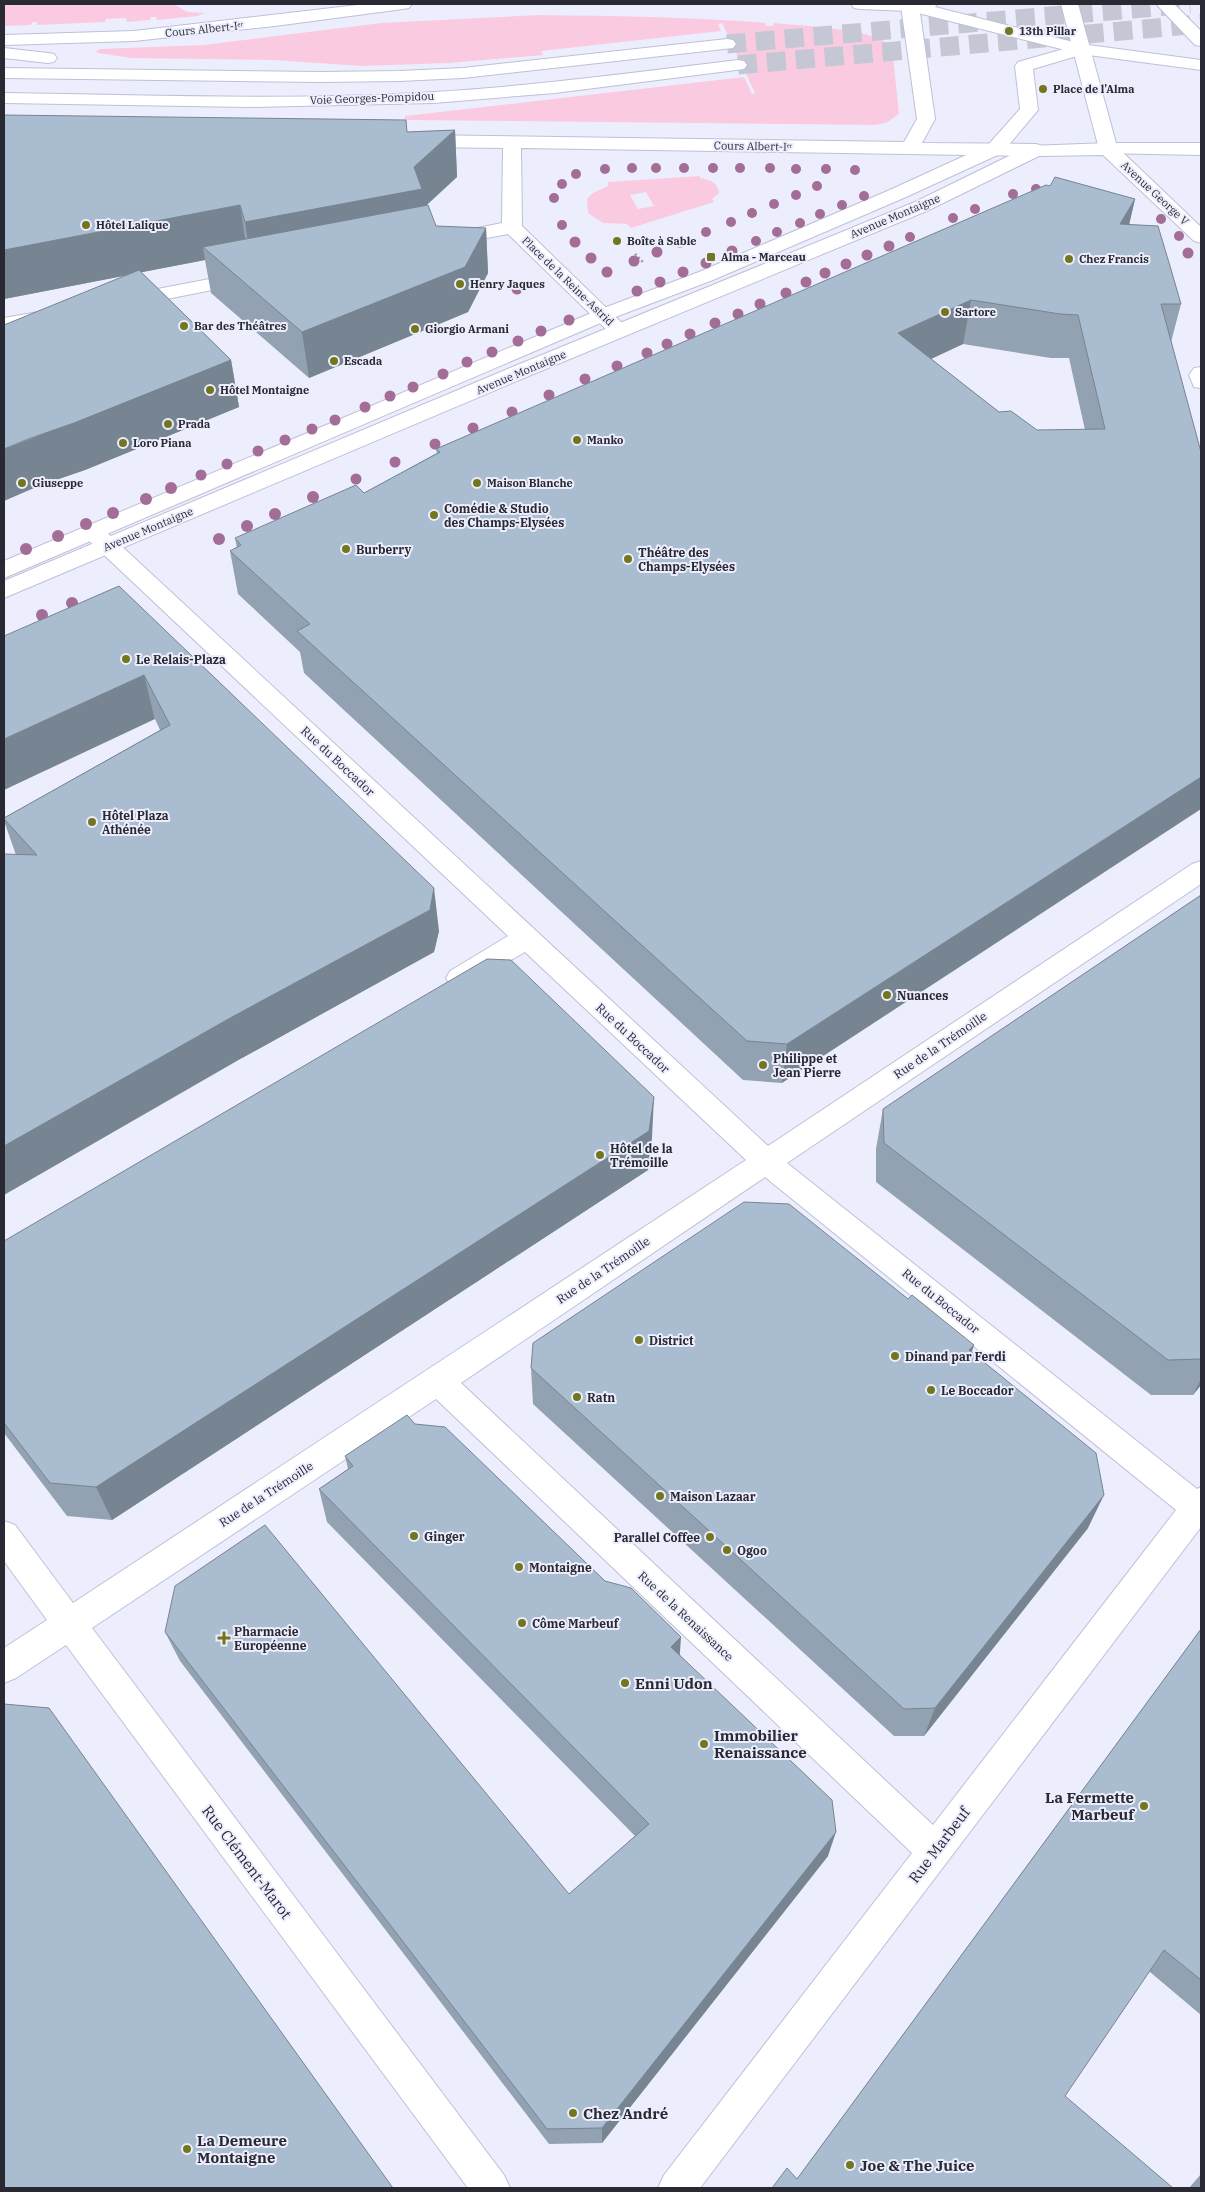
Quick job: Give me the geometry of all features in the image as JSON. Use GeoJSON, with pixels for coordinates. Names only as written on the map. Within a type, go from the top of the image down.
{"type":"FeatureCollection","features":[{"type":"Feature","properties":{"kind":"street","name":"Cours Albert-Iᵉʳ"},"geometry":{"type":"LineString","coordinates":[[4,40],[134,36],[275,22],[403,4]]}},
{"type":"Feature","properties":{"kind":"street"},"geometry":{"type":"LineString","coordinates":[[860,4],[936,4]]}},
{"type":"Feature","properties":{"kind":"street"},"geometry":{"type":"LineString","coordinates":[[1069,4],[1108,149]]}},
{"type":"Feature","properties":{"kind":"street"},"geometry":{"type":"LineString","coordinates":[[1164,4],[1201,41]]}},
{"type":"Feature","properties":{"kind":"street"},"geometry":{"type":"LineString","coordinates":[[909,5],[1081,49],[1201,65]]}},
{"type":"Feature","properties":{"kind":"street"},"geometry":{"type":"LineString","coordinates":[[909,5],[926,119],[910,148]]}},
{"type":"Feature","properties":{"kind":"street","name":"Voie Georges-Pompidou"},"geometry":{"type":"LineString","coordinates":[[4,73],[320,77],[462,73],[727,44]]}},
{"type":"Feature","properties":{"kind":"street"},"geometry":{"type":"LineString","coordinates":[[995,149],[1029,110],[1024,66],[1081,49]]}},
{"type":"Feature","properties":{"kind":"street"},"geometry":{"type":"LineString","coordinates":[[4,53],[181,75]]}},
{"type":"Feature","properties":{"kind":"street","name":"Voie Georges-Pompidou"},"geometry":{"type":"LineString","coordinates":[[4,98],[286,100],[494,94],[738,65]]}},
{"type":"Feature","properties":{"kind":"street"},"geometry":{"type":"LineString","coordinates":[[300,119],[494,94]]}},
{"type":"Feature","properties":{"kind":"street","name":"Cours Albert-Iᵉʳ"},"geometry":{"type":"LineString","coordinates":[[403,141],[995,149]]}},
{"type":"Feature","properties":{"kind":"street","name":"Place de la Reine-Astrid"},"geometry":{"type":"LineString","coordinates":[[512,143],[512,227],[619,331]]}},
{"type":"Feature","properties":{"kind":"street"},"geometry":{"type":"LineString","coordinates":[[995,149],[1201,149]]}},
{"type":"Feature","properties":{"kind":"street","name":"Avenue Montaigne"},"geometry":{"type":"LineString","coordinates":[[4,590],[100,539],[604,315],[715,272],[899,193],[995,149]]}},
{"type":"Feature","properties":{"kind":"street","name":"Avenue George V"},"geometry":{"type":"LineString","coordinates":[[1108,149],[1201,237]]}},
{"type":"Feature","properties":{"kind":"street","name":"Avenue Montaigne"},"geometry":{"type":"LineString","coordinates":[[4,570],[100,539],[619,331],[922,206],[1036,150]]}},
{"type":"Feature","properties":{"kind":"street"},"geometry":{"type":"LineString","coordinates":[[430,242],[512,227]]}},
{"type":"Feature","properties":{"kind":"street"},"geometry":{"type":"LineString","coordinates":[[110,304],[265,274]]}},
{"type":"Feature","properties":{"kind":"street"},"geometry":{"type":"LineString","coordinates":[[4,324],[62,313]]}},
{"type":"Feature","properties":{"kind":"street"},"geometry":{"type":"LineString","coordinates":[[1201,373],[1199,375],[1201,382]]}},
{"type":"Feature","properties":{"kind":"street","name":"Rue du Boccador"},"geometry":{"type":"LineString","coordinates":[[100,539],[765,1161],[1200,1507]]}},
{"type":"Feature","properties":{"kind":"street","name":"Rue de la Trémoille"},"geometry":{"type":"LineString","coordinates":[[4,1667],[438,1381],[1201,871]]}},
{"type":"Feature","properties":{"kind":"street"},"geometry":{"type":"LineString","coordinates":[[434,992],[527,938]]}},
{"type":"Feature","properties":{"kind":"street","name":"Rue de la Renaissance"},"geometry":{"type":"LineString","coordinates":[[438,1381],[935,1851]]}},
{"type":"Feature","properties":{"kind":"street","name":"Rue Marbeuf"},"geometry":{"type":"LineString","coordinates":[[677,2188],[1200,1507]]}},
{"type":"Feature","properties":{"kind":"street","name":"Rue Clément-Marot"},"geometry":{"type":"LineString","coordinates":[[4,1536],[491,2188]]}},
{"type":"Feature","properties":{"kind":"path"},"geometry":{"type":"LineString","coordinates":[[635,254],[644,261],[635,265]]}},
{"type":"Feature","properties":{"kind":"shaded area"},"geometry":{"type":"Polygon","coordinates":[[[4,4],[174,4],[187,12],[205,13],[197,16],[157,20],[156,17],[151,17],[150,20],[127,22],[126,18],[106,19],[105,22],[37,25],[37,22],[32,22],[31,25],[4,26],[4,4]]]}},
{"type":"Feature","properties":{"kind":"shaded area"},"geometry":{"type":"Polygon","coordinates":[[[540,15],[710,19],[766,23],[766,26],[773,26],[774,23],[837,29],[870,36],[892,47],[899,114],[888,122],[876,125],[405,120],[405,116],[744,77],[752,94],[755,93],[722,23],[718,24],[721,31],[541,51],[543,55],[449,63],[362,66],[273,60],[131,58],[98,53],[96,51],[100,49],[204,45],[381,23],[540,15]]]}},
{"type":"Feature","properties":{"kind":"shaded area"},"geometry":{"type":"Polygon","coordinates":[[[700,176],[700,178],[715,184],[719,193],[712,199],[714,202],[631,228],[627,224],[603,223],[588,213],[587,199],[593,193],[608,186],[608,182],[700,176]],[[646,192],[630,195],[638,209],[654,206],[646,192]]]}},
{"type":"Feature","properties":{"kind":"building"},"geometry":{"type":"Polygon","coordinates":[[[4,115],[406,120],[407,132],[455,130],[414,167],[422,189],[245,222],[240,205],[4,250],[4,115]]]}},
{"type":"Feature","properties":{"kind":"building"},"geometry":{"type":"Polygon","coordinates":[[[1055,177],[1135,199],[1120,224],[1158,226],[1181,304],[1161,304],[1201,452],[1201,777],[787,1044],[747,1041],[297,631],[310,624],[230,551],[241,545],[235,538],[356,485],[364,493],[440,452],[436,449],[1046,185],[1050,186],[1055,177]],[[971,300],[898,333],[999,412],[1011,411],[1037,430],[1105,429],[1078,315],[1060,314],[971,300]]]}},
{"type":"Feature","properties":{"kind":"building"},"geometry":{"type":"Polygon","coordinates":[[[428,205],[436,226],[486,228],[465,267],[302,332],[203,247],[428,205]]]}},
{"type":"Feature","properties":{"kind":"building"},"geometry":{"type":"Polygon","coordinates":[[[139,270],[231,360],[4,449],[4,325],[139,270]]]}},
{"type":"Feature","properties":{"kind":"building"},"geometry":{"type":"Polygon","coordinates":[[[119,586],[434,888],[430,910],[232,1017],[4,1146],[4,854],[37,855],[4,818],[170,725],[144,675],[4,739],[4,636],[119,586]]]}},
{"type":"Feature","properties":{"kind":"building"},"geometry":{"type":"Polygon","coordinates":[[[1201,895],[1201,1359],[1168,1360],[884,1143],[883,1109],[1201,895]]]}},
{"type":"Feature","properties":{"kind":"building"},"geometry":{"type":"Polygon","coordinates":[[[487,959],[511,960],[654,1097],[649,1131],[96,1487],[50,1483],[4,1423],[4,1241],[487,959]]]}},
{"type":"Feature","properties":{"kind":"building"},"geometry":{"type":"Polygon","coordinates":[[[744,1202],[789,1204],[908,1299],[912,1295],[974,1345],[969,1350],[1096,1453],[1104,1495],[935,1708],[904,1709],[531,1368],[533,1343],[744,1202]]]}},
{"type":"Feature","properties":{"kind":"building"},"geometry":{"type":"Polygon","coordinates":[[[407,1415],[415,1424],[445,1427],[605,1581],[631,1588],[681,1637],[671,1647],[832,1800],[836,1832],[602,2128],[547,2129],[165,1632],[175,1586],[265,1525],[569,1894],[649,1824],[319,1489],[353,1466],[345,1456],[407,1415]]]}},
{"type":"Feature","properties":{"kind":"building"},"geometry":{"type":"Polygon","coordinates":[[[1201,1629],[1201,1980],[1164,1950],[1065,2096],[1173,2188],[772,2188],[787,2168],[797,2179],[1201,1629]]]}},
{"type":"Feature","properties":{"kind":"building"},"geometry":{"type":"Polygon","coordinates":[[[4,1704],[49,1708],[393,2188],[4,2188],[4,1704]]]}},
{"type":"Feature","properties":{"kind":"tunnel"},"geometry":{"type":"LineString","coordinates":[[727,44],[1190,4]]}},
{"type":"Feature","properties":{"kind":"tunnel"},"geometry":{"type":"LineString","coordinates":[[738,65],[1201,24]]}},
{"type":"Feature","properties":{"kind":"place","name":"13th Pillar"},"geometry":{"type":"Point","coordinates":[1009,31]}},
{"type":"Feature","properties":{"kind":"place","name":"Place de l'Alma"},"geometry":{"type":"Point","coordinates":[1043,89]}},
{"type":"Feature","properties":{"kind":"place","name":"Hôtel Lalique"},"geometry":{"type":"Point","coordinates":[86,225]}},
{"type":"Feature","properties":{"kind":"place","name":"Boîte à Sable"},"geometry":{"type":"Point","coordinates":[617,241]}},
{"type":"Feature","properties":{"kind":"place","name":"Alma - Marceau"},"geometry":{"type":"Point","coordinates":[711,257]}},
{"type":"Feature","properties":{"kind":"place","name":"Chez Francis"},"geometry":{"type":"Point","coordinates":[1069,259]}},
{"type":"Feature","properties":{"kind":"place","name":"Henry Jaques"},"geometry":{"type":"Point","coordinates":[460,284]}},
{"type":"Feature","properties":{"kind":"place","name":"Sartore"},"geometry":{"type":"Point","coordinates":[945,312]}},
{"type":"Feature","properties":{"kind":"place","name":"Bar des Théâtres"},"geometry":{"type":"Point","coordinates":[184,326]}},
{"type":"Feature","properties":{"kind":"place","name":"Giorgio Armani"},"geometry":{"type":"Point","coordinates":[415,329]}},
{"type":"Feature","properties":{"kind":"place","name":"Escada"},"geometry":{"type":"Point","coordinates":[334,361]}},
{"type":"Feature","properties":{"kind":"place","name":"Hôtel Montaigne"},"geometry":{"type":"Point","coordinates":[210,390]}},
{"type":"Feature","properties":{"kind":"place","name":"Prada"},"geometry":{"type":"Point","coordinates":[168,424]}},
{"type":"Feature","properties":{"kind":"place","name":"Manko"},"geometry":{"type":"Point","coordinates":[577,440]}},
{"type":"Feature","properties":{"kind":"place","name":"Loro Piana"},"geometry":{"type":"Point","coordinates":[123,443]}},
{"type":"Feature","properties":{"kind":"place","name":"Giuseppe"},"geometry":{"type":"Point","coordinates":[22,483]}},
{"type":"Feature","properties":{"kind":"place","name":"Maison Blanche"},"geometry":{"type":"Point","coordinates":[477,483]}},
{"type":"Feature","properties":{"kind":"place","name":"Comédie & Studio des Champs-Elysées"},"geometry":{"type":"Point","coordinates":[434,515]}},
{"type":"Feature","properties":{"kind":"place","name":"Burberry"},"geometry":{"type":"Point","coordinates":[346,549]}},
{"type":"Feature","properties":{"kind":"place","name":"Théâtre des Champs-Elysées"},"geometry":{"type":"Point","coordinates":[628,559]}},
{"type":"Feature","properties":{"kind":"place","name":"Le Relais-Plaza"},"geometry":{"type":"Point","coordinates":[126,659]}},
{"type":"Feature","properties":{"kind":"place","name":"Hôtel Plaza Athénée"},"geometry":{"type":"Point","coordinates":[92,822]}},
{"type":"Feature","properties":{"kind":"place","name":"Nuances"},"geometry":{"type":"Point","coordinates":[887,995]}},
{"type":"Feature","properties":{"kind":"place","name":"Philippe et Jean Pierre"},"geometry":{"type":"Point","coordinates":[763,1065]}},
{"type":"Feature","properties":{"kind":"place","name":"Hôtel de la Trémoille"},"geometry":{"type":"Point","coordinates":[600,1155]}},
{"type":"Feature","properties":{"kind":"place","name":"District"},"geometry":{"type":"Point","coordinates":[639,1340]}},
{"type":"Feature","properties":{"kind":"place","name":"Dinand par Ferdi"},"geometry":{"type":"Point","coordinates":[895,1356]}},
{"type":"Feature","properties":{"kind":"place","name":"Le Boccador"},"geometry":{"type":"Point","coordinates":[931,1390]}},
{"type":"Feature","properties":{"kind":"place","name":"Ratn"},"geometry":{"type":"Point","coordinates":[577,1397]}},
{"type":"Feature","properties":{"kind":"place","name":"Maison Lazaar"},"geometry":{"type":"Point","coordinates":[660,1496]}},
{"type":"Feature","properties":{"kind":"place","name":"Ginger"},"geometry":{"type":"Point","coordinates":[414,1536]}},
{"type":"Feature","properties":{"kind":"place","name":"Parallel Coffee"},"geometry":{"type":"Point","coordinates":[710,1537]}},
{"type":"Feature","properties":{"kind":"place","name":"Ogoo"},"geometry":{"type":"Point","coordinates":[727,1550]}},
{"type":"Feature","properties":{"kind":"place","name":"Montaigne"},"geometry":{"type":"Point","coordinates":[519,1567]}},
{"type":"Feature","properties":{"kind":"place","name":"Côme Marbeuf"},"geometry":{"type":"Point","coordinates":[522,1623]}},
{"type":"Feature","properties":{"kind":"place","name":"Pharmacie Européenne"},"geometry":{"type":"Point","coordinates":[224,1638]}},
{"type":"Feature","properties":{"kind":"place","name":"Enni Udon"},"geometry":{"type":"Point","coordinates":[625,1683]}},
{"type":"Feature","properties":{"kind":"place","name":"Immobilier Renaissance"},"geometry":{"type":"Point","coordinates":[704,1744]}},
{"type":"Feature","properties":{"kind":"place","name":"La Fermette Marbeuf"},"geometry":{"type":"Point","coordinates":[1144,1806]}},
{"type":"Feature","properties":{"kind":"place","name":"Chez André"},"geometry":{"type":"Point","coordinates":[573,2113]}},
{"type":"Feature","properties":{"kind":"place","name":"La Demeure Montaigne"},"geometry":{"type":"Point","coordinates":[187,2149]}},
{"type":"Feature","properties":{"kind":"place","name":"Joe & The Juice"},"geometry":{"type":"Point","coordinates":[850,2165]}}]}
